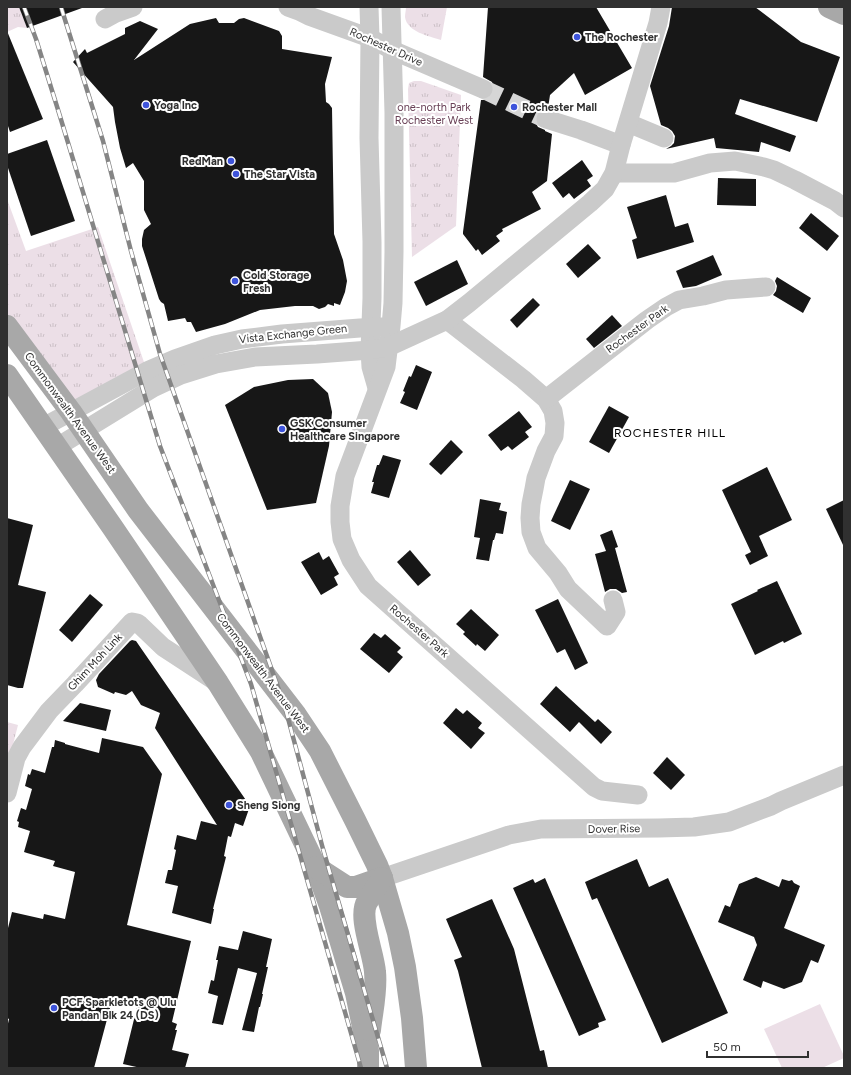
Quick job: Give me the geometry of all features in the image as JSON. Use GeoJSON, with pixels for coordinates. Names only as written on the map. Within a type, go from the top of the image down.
{"type":"FeatureCollection","features":[{"type":"Feature","properties":{"kind":"main road"},"geometry":{"type":"LineString","coordinates":[[829,7],[844,14]]}},
{"type":"Feature","properties":{"kind":"main road","name":"Commonwealth Avenue West"},"geometry":{"type":"LineString","coordinates":[[7,326],[84,430],[138,510],[300,721],[320,751],[377,865],[382,878],[398,933],[405,967],[412,1018],[416,1068]]}},
{"type":"Feature","properties":{"kind":"main road"},"geometry":{"type":"LineString","coordinates":[[7,375],[218,683],[261,752],[316,867],[332,913],[356,993],[368,1060]]}},
{"type":"Feature","properties":{"kind":"main road"},"geometry":{"type":"LineString","coordinates":[[316,867],[347,887],[356,888],[382,878]]}},
{"type":"Feature","properties":{"kind":"main road"},"geometry":{"type":"LineString","coordinates":[[368,1060],[375,970],[364,913],[366,902],[382,878]]}},
{"type":"Feature","properties":{"kind":"street"},"geometry":{"type":"LineString","coordinates":[[106,20],[116,13],[133,7]]}},
{"type":"Feature","properties":{"kind":"street","name":"Rochester Drive"},"geometry":{"type":"LineString","coordinates":[[288,7],[370,38],[392,50],[483,89]]}},
{"type":"Feature","properties":{"kind":"street"},"geometry":{"type":"LineString","coordinates":[[369,7],[369,138],[372,242],[370,350],[371,367],[377,388]]}},
{"type":"Feature","properties":{"kind":"street"},"geometry":{"type":"LineString","coordinates":[[388,347],[393,303],[394,252],[394,113],[391,7]]}},
{"type":"Feature","properties":{"kind":"street"},"geometry":{"type":"LineString","coordinates":[[388,347],[447,320],[590,203],[605,189],[614,173],[658,23],[661,7]]}},
{"type":"Feature","properties":{"kind":"street"},"geometry":{"type":"LineString","coordinates":[[546,119],[581,130],[621,146]]}},
{"type":"Feature","properties":{"kind":"street"},"geometry":{"type":"LineString","coordinates":[[628,123],[664,138]]}},
{"type":"Feature","properties":{"kind":"street"},"geometry":{"type":"LineString","coordinates":[[614,173],[674,173],[710,163],[735,161],[774,170],[795,180],[844,208]]}},
{"type":"Feature","properties":{"kind":"street","name":"Rochester Park"},"geometry":{"type":"LineString","coordinates":[[546,399],[647,320],[679,300],[726,290],[766,287]]}},
{"type":"Feature","properties":{"kind":"street"},"geometry":{"type":"LineString","coordinates":[[447,320],[523,379],[546,399],[553,411],[555,422],[554,436],[546,451],[536,478],[530,511],[531,532],[537,548],[558,573],[568,589],[608,626],[616,612],[612,600]]}},
{"type":"Feature","properties":{"kind":"street","name":"Vista Exchange Green"},"geometry":{"type":"LineString","coordinates":[[43,427],[147,371],[175,359],[215,345],[249,338],[317,331],[391,326]]}},
{"type":"Feature","properties":{"kind":"street","name":"Vista Exchange Green"},"geometry":{"type":"LineString","coordinates":[[57,447],[153,388],[181,375],[216,364],[255,357],[317,354],[370,350],[388,347]]}},
{"type":"Feature","properties":{"kind":"street","name":"Rochester Park"},"geometry":{"type":"LineString","coordinates":[[388,347],[386,367],[345,476],[340,506],[340,522],[342,539],[351,560],[368,586],[594,787],[602,791],[638,795]]}},
{"type":"Feature","properties":{"kind":"street","name":"Ghim Moh Link"},"geometry":{"type":"LineString","coordinates":[[7,793],[16,758],[22,747],[49,711],[132,622],[140,625],[163,648],[218,683]]}},
{"type":"Feature","properties":{"kind":"street","name":"Dover Rise"},"geometry":{"type":"LineString","coordinates":[[382,878],[509,835],[542,829],[694,827],[729,822],[844,775]]}},
{"type":"Feature","properties":{"kind":"green space"},"geometry":{"type":"Polygon","coordinates":[[[7,7],[19,7],[27,28],[18,27],[7,32],[7,7]]]}},
{"type":"Feature","properties":{"kind":"green space"},"geometry":{"type":"Polygon","coordinates":[[[406,7],[447,7],[441,40],[414,30],[407,22],[405,17],[406,7]]]}},
{"type":"Feature","properties":{"kind":"green space","name":"one-north Park Rochester West"},"geometry":{"type":"Polygon","coordinates":[[[421,81],[461,95],[456,226],[412,257],[408,89],[409,83],[421,81]]]}},
{"type":"Feature","properties":{"kind":"green space"},"geometry":{"type":"Polygon","coordinates":[[[7,199],[26,251],[98,227],[147,371],[71,412],[7,326],[7,199]]]}},
{"type":"Feature","properties":{"kind":"green space"},"geometry":{"type":"Polygon","coordinates":[[[7,722],[18,725],[7,768],[7,722]]]}},
{"type":"Feature","properties":{"kind":"green space"},"geometry":{"type":"Polygon","coordinates":[[[820,1004],[844,1058],[822,1068],[782,1068],[764,1029],[820,1004]]]}},
{"type":"Feature","properties":{"kind":"building"},"geometry":{"type":"Polygon","coordinates":[[[19,7],[82,7],[82,8],[27,28],[19,7]]]}},
{"type":"Feature","properties":{"kind":"building","name":"Rochester Mall"},"geometry":{"type":"Polygon","coordinates":[[[488,7],[596,7],[632,68],[585,95],[574,73],[550,95],[548,108],[543,108],[535,116],[535,122],[538,127],[552,134],[547,181],[532,192],[541,209],[502,229],[503,231],[496,236],[500,241],[482,255],[478,249],[476,251],[463,232],[481,100],[490,98],[494,88],[492,82],[483,77],[488,7]]]}},
{"type":"Feature","properties":{"kind":"building"},"geometry":{"type":"Polygon","coordinates":[[[672,7],[755,7],[801,42],[840,57],[817,122],[740,99],[735,114],[796,136],[790,152],[761,142],[759,152],[716,148],[714,138],[666,149],[674,143],[675,136],[672,131],[661,125],[650,86],[669,26],[672,7]]]}},
{"type":"Feature","properties":{"kind":"building","name":"The Star Vista"},"geometry":{"type":"Polygon","coordinates":[[[216,18],[219,23],[234,23],[239,19],[244,18],[279,31],[282,36],[282,49],[332,57],[325,84],[326,102],[332,108],[334,234],[343,260],[347,281],[340,305],[334,303],[334,306],[328,304],[319,309],[313,306],[295,306],[260,310],[225,324],[196,332],[191,322],[187,322],[185,318],[168,321],[164,304],[159,299],[142,246],[144,230],[151,224],[144,210],[144,181],[133,163],[126,168],[120,148],[113,107],[73,62],[85,49],[87,53],[125,34],[125,28],[140,21],[158,29],[134,60],[190,24],[216,18]]]}},
{"type":"Feature","properties":{"kind":"building"},"geometry":{"type":"Polygon","coordinates":[[[7,31],[43,119],[10,132],[7,123],[7,31]]]}},
{"type":"Feature","properties":{"kind":"building"},"geometry":{"type":"Polygon","coordinates":[[[47,140],[75,221],[31,236],[7,165],[7,154],[47,140]]]}},
{"type":"Feature","properties":{"kind":"building"},"geometry":{"type":"Polygon","coordinates":[[[582,160],[593,176],[587,180],[591,186],[574,199],[569,193],[563,198],[552,183],[582,160]]]}},
{"type":"Feature","properties":{"kind":"building"},"geometry":{"type":"Polygon","coordinates":[[[718,178],[756,179],[756,206],[717,205],[718,178]]]}},
{"type":"Feature","properties":{"kind":"building"},"geometry":{"type":"Polygon","coordinates":[[[666,195],[675,227],[688,223],[694,242],[637,259],[632,240],[637,238],[627,207],[666,195]]]}},
{"type":"Feature","properties":{"kind":"building"},"geometry":{"type":"Polygon","coordinates":[[[811,213],[839,236],[827,251],[799,228],[811,213]]]}},
{"type":"Feature","properties":{"kind":"building"},"geometry":{"type":"Polygon","coordinates":[[[588,244],[601,258],[578,278],[566,264],[588,244]]]}},
{"type":"Feature","properties":{"kind":"building"},"geometry":{"type":"Polygon","coordinates":[[[713,255],[722,275],[696,286],[683,288],[676,271],[713,255]]]}},
{"type":"Feature","properties":{"kind":"building"},"geometry":{"type":"Polygon","coordinates":[[[457,260],[468,284],[426,306],[414,282],[457,260]]]}},
{"type":"Feature","properties":{"kind":"building"},"geometry":{"type":"Polygon","coordinates":[[[777,277],[811,298],[803,313],[773,295],[776,291],[777,286],[775,281],[777,277]]]}},
{"type":"Feature","properties":{"kind":"building"},"geometry":{"type":"Polygon","coordinates":[[[533,298],[540,305],[517,328],[510,320],[533,298]]]}},
{"type":"Feature","properties":{"kind":"building"},"geometry":{"type":"Polygon","coordinates":[[[612,315],[622,326],[594,348],[586,339],[612,315]]]}},
{"type":"Feature","properties":{"kind":"building"},"geometry":{"type":"Polygon","coordinates":[[[416,365],[432,372],[417,410],[400,403],[405,392],[403,391],[409,376],[411,377],[416,365]]]}},
{"type":"Feature","properties":{"kind":"building","name":"GSK Consumer Healthcare Singapore"},"geometry":{"type":"Polygon","coordinates":[[[313,379],[328,393],[332,412],[329,446],[316,503],[267,510],[225,405],[254,387],[288,380],[313,379]]]}},
{"type":"Feature","properties":{"kind":"building"},"geometry":{"type":"Polygon","coordinates":[[[609,406],[629,417],[609,453],[589,442],[609,406]]]}},
{"type":"Feature","properties":{"kind":"building"},"geometry":{"type":"Polygon","coordinates":[[[519,411],[532,427],[525,432],[529,437],[512,450],[508,446],[501,451],[488,435],[519,411]]]}},
{"type":"Feature","properties":{"kind":"building"},"geometry":{"type":"Polygon","coordinates":[[[451,440],[463,452],[441,475],[429,464],[451,440]]]}},
{"type":"Feature","properties":{"kind":"building"},"geometry":{"type":"Polygon","coordinates":[[[383,455],[401,460],[389,498],[371,493],[374,482],[372,482],[377,465],[379,465],[383,455]]]}},
{"type":"Feature","properties":{"kind":"building"},"geometry":{"type":"Polygon","coordinates":[[[767,467],[792,520],[759,536],[768,556],[750,565],[745,555],[751,552],[722,490],[767,467]]]}},
{"type":"Feature","properties":{"kind":"building"},"geometry":{"type":"Polygon","coordinates":[[[570,480],[590,489],[570,530],[551,521],[570,480]]]}},
{"type":"Feature","properties":{"kind":"building"},"geometry":{"type":"Polygon","coordinates":[[[480,499],[501,503],[499,510],[507,512],[503,534],[496,533],[493,540],[489,561],[476,559],[480,538],[474,537],[480,499]]]}},
{"type":"Feature","properties":{"kind":"building"},"geometry":{"type":"Polygon","coordinates":[[[844,500],[844,547],[826,509],[844,500]]]}},
{"type":"Feature","properties":{"kind":"building"},"geometry":{"type":"Polygon","coordinates":[[[7,518],[33,525],[18,585],[46,592],[23,688],[7,685],[7,518]]]}},
{"type":"Feature","properties":{"kind":"building"},"geometry":{"type":"Polygon","coordinates":[[[612,530],[618,547],[615,548],[627,592],[622,593],[616,589],[610,589],[605,592],[595,554],[606,551],[600,535],[612,530]]]}},
{"type":"Feature","properties":{"kind":"building"},"geometry":{"type":"Polygon","coordinates":[[[410,550],[431,575],[418,586],[397,562],[410,550]]]}},
{"type":"Feature","properties":{"kind":"building"},"geometry":{"type":"Polygon","coordinates":[[[319,552],[323,560],[329,556],[339,574],[334,577],[338,585],[321,595],[301,562],[319,552]]]}},
{"type":"Feature","properties":{"kind":"building"},"geometry":{"type":"Polygon","coordinates":[[[777,581],[802,634],[784,643],[783,641],[755,655],[731,604],[777,581]]]}},
{"type":"Feature","properties":{"kind":"building"},"geometry":{"type":"Polygon","coordinates":[[[90,594],[103,605],[72,642],[59,630],[90,594]]]}},
{"type":"Feature","properties":{"kind":"building"},"geometry":{"type":"Polygon","coordinates":[[[558,599],[588,663],[575,670],[565,649],[557,653],[535,610],[558,599]]]}},
{"type":"Feature","properties":{"kind":"building"},"geometry":{"type":"Polygon","coordinates":[[[471,609],[499,635],[485,651],[477,644],[476,646],[463,634],[465,632],[456,624],[471,609]]]}},
{"type":"Feature","properties":{"kind":"building"},"geometry":{"type":"Polygon","coordinates":[[[374,633],[381,638],[385,634],[401,648],[397,652],[403,657],[389,673],[360,649],[374,633]]]}},
{"type":"Feature","properties":{"kind":"building"},"geometry":{"type":"Polygon","coordinates":[[[132,640],[136,641],[250,806],[243,826],[235,823],[231,837],[228,836],[224,856],[226,857],[213,909],[211,924],[172,913],[178,886],[165,883],[168,870],[172,870],[177,835],[196,840],[201,821],[217,825],[155,728],[160,713],[141,705],[132,691],[126,695],[115,692],[114,694],[98,687],[96,680],[99,674],[132,640]]]}},
{"type":"Feature","properties":{"kind":"building"},"geometry":{"type":"Polygon","coordinates":[[[556,686],[595,722],[598,719],[612,732],[601,744],[579,722],[570,732],[540,704],[556,686]]]}},
{"type":"Feature","properties":{"kind":"building"},"geometry":{"type":"Polygon","coordinates":[[[80,703],[111,710],[106,731],[63,721],[80,703]]]}},
{"type":"Feature","properties":{"kind":"building"},"geometry":{"type":"Polygon","coordinates":[[[456,708],[463,714],[467,710],[482,723],[478,728],[485,733],[471,749],[443,723],[456,708]]]}},
{"type":"Feature","properties":{"kind":"building"},"geometry":{"type":"Polygon","coordinates":[[[102,738],[143,747],[162,774],[127,925],[191,941],[172,1022],[177,1024],[175,1030],[177,1030],[172,1050],[189,1054],[185,1068],[141,1068],[123,1064],[138,1003],[113,997],[94,1068],[7,1068],[7,1028],[9,1019],[7,1018],[7,932],[12,912],[43,919],[44,914],[65,919],[75,872],[53,866],[55,861],[24,852],[30,831],[18,827],[19,822],[17,821],[21,808],[26,810],[32,789],[25,786],[28,774],[30,775],[32,769],[45,773],[55,740],[99,753],[102,738]]]}},
{"type":"Feature","properties":{"kind":"building"},"geometry":{"type":"Polygon","coordinates":[[[667,757],[685,775],[671,790],[653,773],[667,757]]]}},
{"type":"Feature","properties":{"kind":"building"},"geometry":{"type":"Polygon","coordinates":[[[637,859],[649,887],[668,878],[728,1013],[662,1043],[597,898],[592,900],[585,882],[637,859]]]}},
{"type":"Feature","properties":{"kind":"building"},"geometry":{"type":"Polygon","coordinates":[[[756,877],[779,887],[782,879],[789,881],[792,880],[800,886],[784,928],[825,945],[818,963],[811,960],[802,982],[784,989],[763,981],[761,988],[743,980],[757,945],[754,937],[718,922],[725,905],[730,907],[739,884],[756,877]]]}},
{"type":"Feature","properties":{"kind":"building"},"geometry":{"type":"Polygon","coordinates":[[[545,878],[606,1020],[598,1023],[599,1027],[579,1036],[513,888],[533,879],[535,883],[545,878]]]}},
{"type":"Feature","properties":{"kind":"building"},"geometry":{"type":"Polygon","coordinates":[[[492,899],[514,949],[540,1051],[544,1050],[548,1068],[482,1068],[454,960],[462,957],[446,919],[492,899]]]}},
{"type":"Feature","properties":{"kind":"building"},"geometry":{"type":"Polygon","coordinates":[[[243,931],[272,939],[266,967],[268,967],[263,994],[254,1032],[242,1030],[257,973],[238,968],[223,1025],[212,1023],[218,996],[208,993],[211,980],[214,981],[219,946],[238,950],[243,931]]]}},
{"type":"Feature","properties":{"kind":"tunnel"},"geometry":{"type":"LineString","coordinates":[[483,89],[546,119]]}},
{"type":"Feature","properties":{"kind":"railway"},"geometry":{"type":"LineString","coordinates":[[24,7],[36,39],[59,113],[160,446],[251,684],[361,1068]]}},
{"type":"Feature","properties":{"kind":"railway"},"geometry":{"type":"LineString","coordinates":[[61,7],[103,141],[131,251],[160,354],[285,707],[323,849],[387,1068]]}},
{"type":"Feature","properties":{"kind":"place","name":"The Rochester"},"geometry":{"type":"Point","coordinates":[577,37]}},
{"type":"Feature","properties":{"kind":"place","name":"Yoga Inc"},"geometry":{"type":"Point","coordinates":[146,105]}},
{"type":"Feature","properties":{"kind":"place","name":"Rochester Mall"},"geometry":{"type":"Point","coordinates":[514,107]}},
{"type":"Feature","properties":{"kind":"place","name":"RedMan"},"geometry":{"type":"Point","coordinates":[231,161]}},
{"type":"Feature","properties":{"kind":"place","name":"The Star Vista"},"geometry":{"type":"Point","coordinates":[236,174]}},
{"type":"Feature","properties":{"kind":"place","name":"Cold Storage Fresh"},"geometry":{"type":"Point","coordinates":[235,281]}},
{"type":"Feature","properties":{"kind":"place","name":"GSK Consumer Healthcare Singapore"},"geometry":{"type":"Point","coordinates":[282,429]}},
{"type":"Feature","properties":{"kind":"place","name":"Sheng Siong"},"geometry":{"type":"Point","coordinates":[229,805]}},
{"type":"Feature","properties":{"kind":"place","name":"PCF Sparkletots @ Ulu Pandan Blk 24 (DS)"},"geometry":{"type":"Point","coordinates":[54,1008]}},
{"type":"Feature","properties":{"kind":"district","name":"ROCHESTER HILL"},"geometry":{"type":"Point","coordinates":[670,433]}}]}
